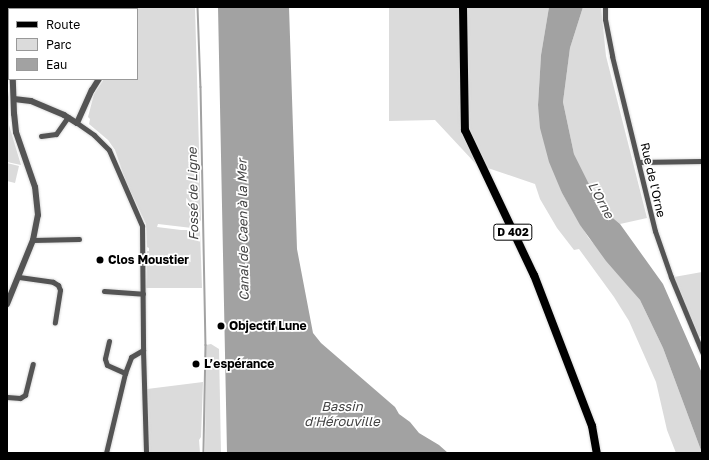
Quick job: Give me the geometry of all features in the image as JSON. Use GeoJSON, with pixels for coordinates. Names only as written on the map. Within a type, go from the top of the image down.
{"type":"FeatureCollection","features":[{"type":"Feature","properties":{"kind":"main road","name":"D 402"},"geometry":{"type":"LineString","coordinates":[[463,7],[465,130],[534,275],[592,426],[597,453]]}},
{"type":"Feature","properties":{"kind":"street","name":"Rue de l'Orne"},"geometry":{"type":"LineString","coordinates":[[605,7],[605,19],[612,56],[639,162],[646,200],[659,244],[702,352]]}},
{"type":"Feature","properties":{"kind":"street"},"geometry":{"type":"LineString","coordinates":[[7,304],[34,240],[38,215],[35,187],[16,132],[13,80]]}},
{"type":"Feature","properties":{"kind":"street"},"geometry":{"type":"LineString","coordinates":[[77,123],[92,90],[98,80]]}},
{"type":"Feature","properties":{"kind":"street"},"geometry":{"type":"LineString","coordinates":[[14,99],[31,101],[68,117],[94,135],[109,150],[140,218],[142,226],[146,453]]}},
{"type":"Feature","properties":{"kind":"street"},"geometry":{"type":"LineString","coordinates":[[41,136],[56,134],[68,117]]}},
{"type":"Feature","properties":{"kind":"street"},"geometry":{"type":"LineString","coordinates":[[639,162],[702,162]]}},
{"type":"Feature","properties":{"kind":"street"},"geometry":{"type":"LineString","coordinates":[[34,240],[79,239]]}},
{"type":"Feature","properties":{"kind":"street"},"geometry":{"type":"LineString","coordinates":[[19,277],[53,282],[58,285],[60,290],[55,322]]}},
{"type":"Feature","properties":{"kind":"street"},"geometry":{"type":"LineString","coordinates":[[104,291],[143,294]]}},
{"type":"Feature","properties":{"kind":"street"},"geometry":{"type":"LineString","coordinates":[[109,341],[105,359],[107,365],[125,373]]}},
{"type":"Feature","properties":{"kind":"street"},"geometry":{"type":"LineString","coordinates":[[106,453],[125,373],[131,357],[143,350]]}},
{"type":"Feature","properties":{"kind":"street"},"geometry":{"type":"LineString","coordinates":[[7,397],[20,398],[25,395],[33,364]]}},
{"type":"Feature","properties":{"kind":"green space"},"geometry":{"type":"Polygon","coordinates":[[[195,7],[201,220],[192,228],[158,224],[157,227],[181,230],[200,230],[202,288],[146,288],[147,251],[149,251],[149,248],[147,247],[146,224],[126,182],[115,150],[108,140],[89,124],[90,119],[88,117],[94,94],[103,80],[138,80],[138,8],[134,8],[195,7]]]}},
{"type":"Feature","properties":{"kind":"green space"},"geometry":{"type":"Polygon","coordinates":[[[389,7],[549,7],[541,55],[538,105],[562,193],[588,237],[640,300],[663,348],[702,453],[676,453],[667,430],[656,382],[629,321],[614,297],[579,249],[574,250],[557,228],[540,199],[535,184],[476,164],[435,120],[389,121],[389,7]]]}},
{"type":"Feature","properties":{"kind":"green space"},"geometry":{"type":"Polygon","coordinates":[[[583,7],[601,7],[606,56],[647,218],[620,224],[601,208],[574,154],[563,102],[570,48],[583,7]]]}},
{"type":"Feature","properties":{"kind":"green space"},"geometry":{"type":"Polygon","coordinates":[[[7,85],[9,97],[9,125],[21,165],[7,162],[7,85]]]}},
{"type":"Feature","properties":{"kind":"green space"},"geometry":{"type":"Polygon","coordinates":[[[7,163],[19,166],[15,183],[7,181],[7,163]]]}},
{"type":"Feature","properties":{"kind":"green space"},"geometry":{"type":"Polygon","coordinates":[[[702,272],[702,336],[698,337],[674,277],[702,272]]]}},
{"type":"Feature","properties":{"kind":"green space"},"geometry":{"type":"Polygon","coordinates":[[[211,344],[219,349],[221,453],[205,453],[206,345],[211,344]]]}},
{"type":"Feature","properties":{"kind":"green space"},"geometry":{"type":"Polygon","coordinates":[[[203,382],[201,437],[199,440],[200,453],[149,453],[147,389],[203,382]]]}},
{"type":"Feature","properties":{"kind":"water"},"geometry":{"type":"Polygon","coordinates":[[[218,7],[289,7],[297,249],[313,333],[321,343],[395,407],[399,414],[410,422],[419,433],[439,445],[448,453],[227,453],[218,7]]]}},
{"type":"Feature","properties":{"kind":"water"},"geometry":{"type":"Polygon","coordinates":[[[549,7],[583,7],[570,48],[563,102],[574,154],[601,208],[620,224],[663,284],[702,373],[702,453],[663,348],[640,300],[606,261],[580,225],[562,193],[549,162],[540,128],[538,105],[541,55],[549,7]]]}},
{"type":"Feature","properties":{"kind":"waterway","name":"Fossé de Ligne"},"geometry":{"type":"LineString","coordinates":[[198,7],[206,345],[204,453]]}},
{"type":"Feature","properties":{"kind":"place","name":"Clos Moustier"},"geometry":{"type":"Point","coordinates":[100,260]}},
{"type":"Feature","properties":{"kind":"place","name":"Objectif Lune"},"geometry":{"type":"Point","coordinates":[221,326]}},
{"type":"Feature","properties":{"kind":"place","name":"L’espérance"},"geometry":{"type":"Point","coordinates":[196,364]}},
{"type":"Feature","properties":{"kind":"water label","name":"L'Orne"},"geometry":{"type":"Point","coordinates":[601,200]}},
{"type":"Feature","properties":{"kind":"water label","name":"Canal de Caen à la Mer"},"geometry":{"type":"Point","coordinates":[243,230]}},
{"type":"Feature","properties":{"kind":"water label","name":"Bassin d'Hérouville"},"geometry":{"type":"Point","coordinates":[342,414]}}]}
